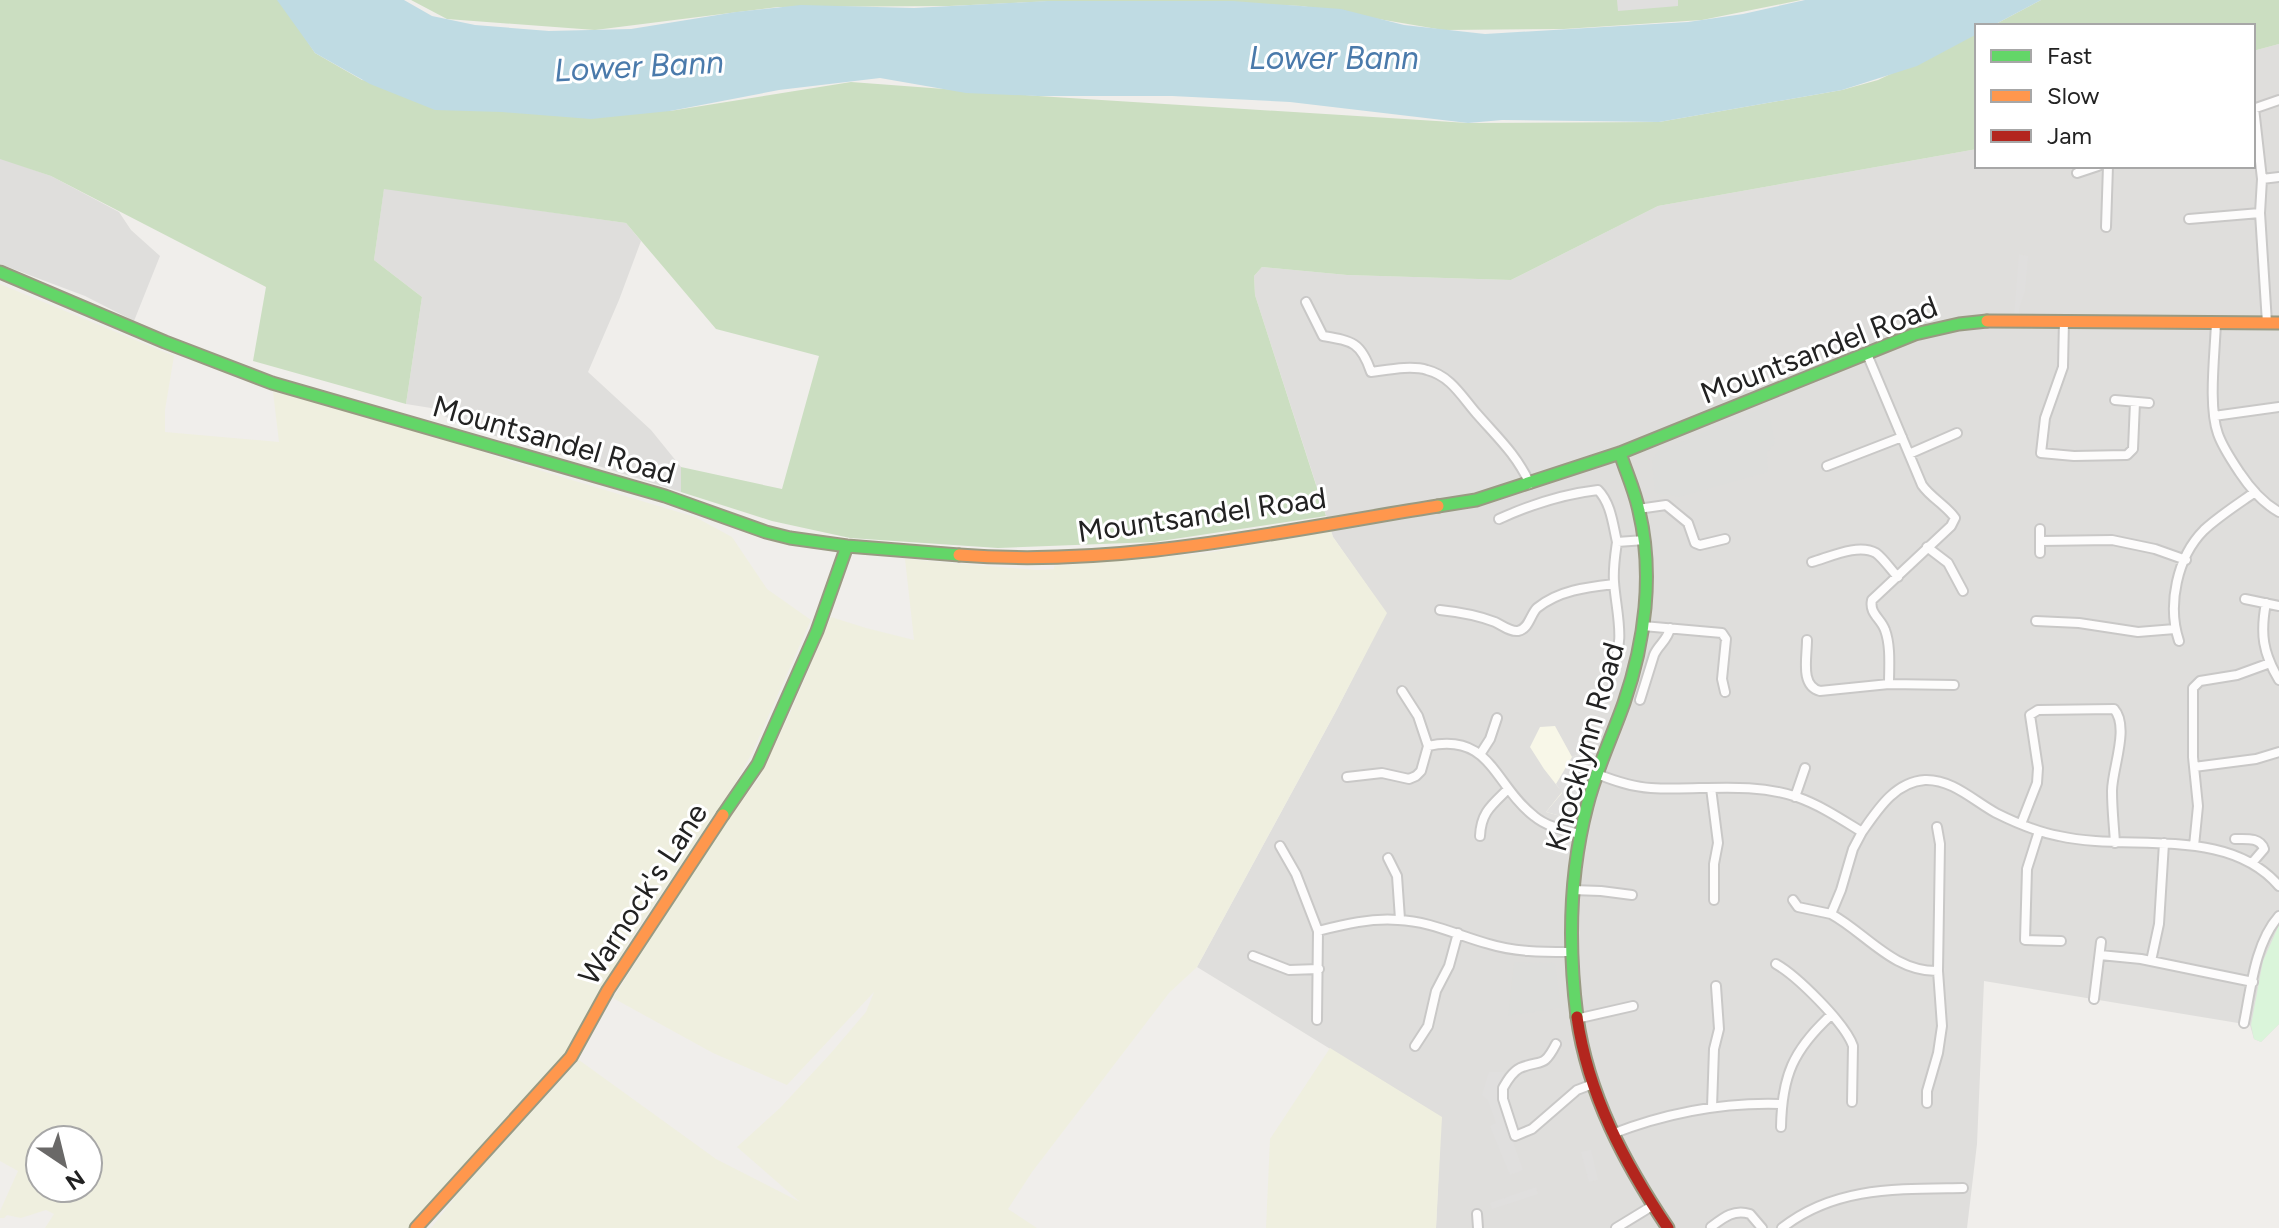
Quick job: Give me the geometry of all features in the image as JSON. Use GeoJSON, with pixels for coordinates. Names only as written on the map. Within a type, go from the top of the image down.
{"type":"FeatureCollection","features":[{"type":"Feature","properties":{"kind":"street"},"geometry":{"type":"LineString","coordinates":[[2255,107],[2279,100]]}},
{"type":"Feature","properties":{"kind":"street"},"geometry":{"type":"LineString","coordinates":[[2255,124],[2262,179],[2260,213],[2273,323]]}},
{"type":"Feature","properties":{"kind":"street"},"geometry":{"type":"LineString","coordinates":[[2077,173],[2092,168]]}},
{"type":"Feature","properties":{"kind":"street"},"geometry":{"type":"LineString","coordinates":[[2106,227],[2108,168]]}},
{"type":"Feature","properties":{"kind":"street"},"geometry":{"type":"LineString","coordinates":[[2262,179],[2279,177]]}},
{"type":"Feature","properties":{"kind":"street"},"geometry":{"type":"LineString","coordinates":[[2189,219],[2260,213]]}},
{"type":"Feature","properties":{"kind":"street","name":"Mountsandel Road"},"geometry":{"type":"LineString","coordinates":[[0,272],[165,342],[272,383],[665,496],[766,532],[847,546],[999,558],[1071,557],[1160,550],[1476,500],[1620,453],[1915,334],[1948,324],[1988,320],[2273,323]]}},
{"type":"Feature","properties":{"kind":"street"},"geometry":{"type":"LineString","coordinates":[[1306,302],[1323,336],[1351,341],[1365,354],[1371,372],[1425,369],[1445,378],[1507,445],[1530,484]]}},
{"type":"Feature","properties":{"kind":"street"},"geometry":{"type":"LineString","coordinates":[[2064,320],[2063,367],[2045,418],[2041,453],[2127,455],[2133,449],[2135,402]]}},
{"type":"Feature","properties":{"kind":"street"},"geometry":{"type":"LineString","coordinates":[[2216,322],[2214,416],[2217,432],[2244,479],[2279,512]]}},
{"type":"Feature","properties":{"kind":"street"},"geometry":{"type":"LineString","coordinates":[[1867,354],[1922,485],[1955,518],[1951,526],[1872,600],[1871,607],[1886,633],[1889,684]]}},
{"type":"Feature","properties":{"kind":"street"},"geometry":{"type":"LineString","coordinates":[[2115,400],[2149,403]]}},
{"type":"Feature","properties":{"kind":"street"},"geometry":{"type":"LineString","coordinates":[[2214,416],[2279,407]]}},
{"type":"Feature","properties":{"kind":"street"},"geometry":{"type":"LineString","coordinates":[[1909,454],[1957,433]]}},
{"type":"Feature","properties":{"kind":"street"},"geometry":{"type":"LineString","coordinates":[[1827,466],[1902,437]]}},
{"type":"Feature","properties":{"kind":"street","name":"Knocklynn Road"},"geometry":{"type":"LineString","coordinates":[[1620,453],[1645,540],[1647,576],[1643,626],[1634,669],[1597,774],[1580,834],[1572,890],[1569,952],[1576,1019],[1593,1084],[1628,1169],[1668,1228]]}},
{"type":"Feature","properties":{"kind":"street"},"geometry":{"type":"LineString","coordinates":[[1499,519],[1566,494],[1598,490],[1604,495],[1617,542],[1614,584],[1620,617],[1619,652],[1610,671]]}},
{"type":"Feature","properties":{"kind":"street"},"geometry":{"type":"LineString","coordinates":[[2179,641],[2175,629],[2175,590],[2186,560],[2202,532],[2255,492]]}},
{"type":"Feature","properties":{"kind":"street"},"geometry":{"type":"LineString","coordinates":[[1638,509],[1666,505],[1688,523],[1695,543],[1700,545],[1725,539]]}},
{"type":"Feature","properties":{"kind":"street"},"geometry":{"type":"LineString","coordinates":[[2040,529],[2040,553]]}},
{"type":"Feature","properties":{"kind":"street"},"geometry":{"type":"LineString","coordinates":[[1617,542],[1645,540]]}},
{"type":"Feature","properties":{"kind":"street"},"geometry":{"type":"LineString","coordinates":[[2040,541],[2112,540],[2155,549],[2186,560]]}},
{"type":"Feature","properties":{"kind":"street","name":"Warnock's Lane"},"geometry":{"type":"LineString","coordinates":[[416,1228],[571,1057],[608,990],[758,764],[817,631],[847,546]]}},
{"type":"Feature","properties":{"kind":"street"},"geometry":{"type":"LineString","coordinates":[[1927,547],[1948,563],[1963,591]]}},
{"type":"Feature","properties":{"kind":"street"},"geometry":{"type":"LineString","coordinates":[[1812,562],[1866,549],[1878,555],[1898,577]]}},
{"type":"Feature","properties":{"kind":"street"},"geometry":{"type":"LineString","coordinates":[[1440,610],[1460,612],[1520,631],[1526,628],[1539,607],[1560,595],[1581,588],[1614,584]]}},
{"type":"Feature","properties":{"kind":"street"},"geometry":{"type":"LineString","coordinates":[[2245,599],[2279,606]]}},
{"type":"Feature","properties":{"kind":"street"},"geometry":{"type":"LineString","coordinates":[[2266,603],[2262,630],[2270,663],[2279,680]]}},
{"type":"Feature","properties":{"kind":"street"},"geometry":{"type":"LineString","coordinates":[[2036,621],[2079,623],[2138,632],[2175,629]]}},
{"type":"Feature","properties":{"kind":"street"},"geometry":{"type":"LineString","coordinates":[[1643,626],[1722,633],[1726,639],[1722,679],[1725,692]]}},
{"type":"Feature","properties":{"kind":"street"},"geometry":{"type":"LineString","coordinates":[[1640,700],[1656,649],[1668,636],[1670,628]]}},
{"type":"Feature","properties":{"kind":"street"},"geometry":{"type":"LineString","coordinates":[[1807,640],[1807,682],[1812,689],[1820,691],[1889,684],[1954,685]]}},
{"type":"Feature","properties":{"kind":"street"},"geometry":{"type":"LineString","coordinates":[[2194,846],[2198,806],[2192,694],[2195,684],[2237,675],[2270,663]]}},
{"type":"Feature","properties":{"kind":"street"},"geometry":{"type":"LineString","coordinates":[[1347,777],[1382,773],[1409,779],[1421,771],[1428,746],[1418,716],[1402,691]]}},
{"type":"Feature","properties":{"kind":"street"},"geometry":{"type":"LineString","coordinates":[[2021,824],[2037,783],[2038,768],[2030,718],[2032,712],[2114,709],[2119,717],[2119,745],[2112,784],[2115,843]]}},
{"type":"Feature","properties":{"kind":"street"},"geometry":{"type":"LineString","coordinates":[[1481,753],[1497,718]]}},
{"type":"Feature","properties":{"kind":"street"},"geometry":{"type":"LineString","coordinates":[[1428,746],[1444,742],[1465,745],[1481,753],[1533,816],[1580,834]]}},
{"type":"Feature","properties":{"kind":"street"},"geometry":{"type":"LineString","coordinates":[[2194,767],[2256,759],[2279,752]]}},
{"type":"Feature","properties":{"kind":"street"},"geometry":{"type":"LineString","coordinates":[[1795,797],[1805,768]]}},
{"type":"Feature","properties":{"kind":"street"},"geometry":{"type":"LineString","coordinates":[[1597,774],[1621,783],[1651,788],[1757,789],[1795,797],[1862,832]]}},
{"type":"Feature","properties":{"kind":"street"},"geometry":{"type":"LineString","coordinates":[[1831,914],[1853,849],[1862,832],[1897,789],[1927,780],[1955,787],[1995,812],[2039,831],[2074,839],[2164,843],[2218,851],[2252,863],[2279,885]]}},
{"type":"Feature","properties":{"kind":"street"},"geometry":{"type":"LineString","coordinates":[[1711,788],[1718,843],[1714,864],[1714,900]]}},
{"type":"Feature","properties":{"kind":"street"},"geometry":{"type":"LineString","coordinates":[[1480,836],[1481,822],[1487,810],[1508,789]]}},
{"type":"Feature","properties":{"kind":"street"},"geometry":{"type":"LineString","coordinates":[[1927,1103],[1942,1026],[1938,971],[1940,844],[1937,827]]}},
{"type":"Feature","properties":{"kind":"street"},"geometry":{"type":"LineString","coordinates":[[2039,831],[2027,869],[2025,940],[2061,941]]}},
{"type":"Feature","properties":{"kind":"street"},"geometry":{"type":"LineString","coordinates":[[2235,839],[2259,841],[2262,845],[2264,849],[2252,863]]}},
{"type":"Feature","properties":{"kind":"street"},"geometry":{"type":"LineString","coordinates":[[2151,961],[2159,924],[2164,843]]}},
{"type":"Feature","properties":{"kind":"street"},"geometry":{"type":"LineString","coordinates":[[1280,846],[1296,874],[1318,931],[1317,1020]]}},
{"type":"Feature","properties":{"kind":"street"},"geometry":{"type":"LineString","coordinates":[[1388,858],[1397,876],[1400,919]]}},
{"type":"Feature","properties":{"kind":"street"},"geometry":{"type":"LineString","coordinates":[[1572,890],[1632,895]]}},
{"type":"Feature","properties":{"kind":"street"},"geometry":{"type":"LineString","coordinates":[[1793,900],[1798,907],[1831,914],[1892,959],[1918,969],[1938,971]]}},
{"type":"Feature","properties":{"kind":"street"},"geometry":{"type":"LineString","coordinates":[[2244,1023],[2267,934],[2279,916]]}},
{"type":"Feature","properties":{"kind":"street"},"geometry":{"type":"LineString","coordinates":[[1318,931],[1357,922],[1400,919],[1502,948],[1569,952]]}},
{"type":"Feature","properties":{"kind":"street"},"geometry":{"type":"LineString","coordinates":[[1415,1046],[1428,1026],[1436,991],[1449,966],[1458,933]]}},
{"type":"Feature","properties":{"kind":"street"},"geometry":{"type":"LineString","coordinates":[[2094,999],[2101,942]]}},
{"type":"Feature","properties":{"kind":"street"},"geometry":{"type":"LineString","coordinates":[[2100,955],[2151,961],[2253,982]]}},
{"type":"Feature","properties":{"kind":"street"},"geometry":{"type":"LineString","coordinates":[[1253,956],[1289,970],[1319,969]]}},
{"type":"Feature","properties":{"kind":"street"},"geometry":{"type":"LineString","coordinates":[[1776,964],[1802,985],[1850,1037],[1853,1046],[1852,1102]]}},
{"type":"Feature","properties":{"kind":"street"},"geometry":{"type":"LineString","coordinates":[[1712,1107],[1714,1049],[1719,1029],[1716,986]]}},
{"type":"Feature","properties":{"kind":"street"},"geometry":{"type":"LineString","coordinates":[[1576,1019],[1633,1006]]}},
{"type":"Feature","properties":{"kind":"street"},"geometry":{"type":"LineString","coordinates":[[1781,1127],[1784,1085],[1792,1061],[1808,1038],[1831,1015]]}},
{"type":"Feature","properties":{"kind":"street"},"geometry":{"type":"LineString","coordinates":[[1556,1044],[1548,1058],[1540,1064],[1518,1069],[1503,1088],[1503,1099],[1515,1136],[1532,1129],[1582,1087],[1593,1084]]}},
{"type":"Feature","properties":{"kind":"street"},"geometry":{"type":"LineString","coordinates":[[1612,1134],[1654,1120],[1712,1107],[1782,1104]]}},
{"type":"Feature","properties":{"kind":"street"},"geometry":{"type":"LineString","coordinates":[[1782,1228],[1812,1210],[1855,1193],[1905,1188],[1963,1188]]}},
{"type":"Feature","properties":{"kind":"street"},"geometry":{"type":"LineString","coordinates":[[1616,1228],[1652,1206]]}},
{"type":"Feature","properties":{"kind":"street"},"geometry":{"type":"LineString","coordinates":[[1711,1227],[1729,1214],[1738,1212],[1750,1214],[1762,1228]]}},
{"type":"Feature","properties":{"kind":"street"},"geometry":{"type":"LineString","coordinates":[[1477,1214],[1478,1228]]}},
{"type":"Feature","properties":{"kind":"shaded area"},"geometry":{"type":"Polygon","coordinates":[[[1617,0],[1678,0],[1678,6],[1618,11],[1617,0]]]}},
{"type":"Feature","properties":{"kind":"shaded area"},"geometry":{"type":"Polygon","coordinates":[[[2279,44],[2279,1024],[2261,1042],[2254,1039],[2250,1025],[1984,981],[1977,1144],[1967,1228],[1436,1228],[1441,1117],[1197,967],[1386,613],[1333,537],[1255,295],[1254,276],[1262,267],[1347,275],[1511,280],[1658,206],[1975,149],[1975,168],[2255,168],[2255,50],[2279,44]]]}},
{"type":"Feature","properties":{"kind":"shaded area"},"geometry":{"type":"Polygon","coordinates":[[[0,158],[51,176],[119,212],[131,230],[160,256],[134,321],[85,296],[0,264],[0,158]]]}},
{"type":"Feature","properties":{"kind":"shaded area"},"geometry":{"type":"Polygon","coordinates":[[[384,188],[626,223],[641,241],[588,372],[651,430],[681,467],[681,492],[461,426],[431,408],[406,404],[422,297],[374,260],[384,188]]]}},
{"type":"Feature","properties":{"kind":"shaded area"},"geometry":{"type":"Polygon","coordinates":[[[2019,254],[2028,256],[2019,318],[2014,317],[2019,254]]]}},
{"type":"Feature","properties":{"kind":"shaded area"},"geometry":{"type":"Polygon","coordinates":[[[1768,406],[1775,443],[1767,453],[1768,472],[1679,497],[1655,493],[1652,461],[1657,452],[1768,406]]]}},
{"type":"Feature","properties":{"kind":"shaded area"},"geometry":{"type":"Polygon","coordinates":[[[1555,726],[1572,757],[1593,748],[1572,819],[1546,812],[1562,792],[1530,747],[1540,727],[1555,726]]]}},
{"type":"Feature","properties":{"kind":"shaded area"},"geometry":{"type":"Polygon","coordinates":[[[1593,748],[1572,819],[1546,812],[1562,793],[1556,784],[1572,757],[1593,748]]]}},
{"type":"Feature","properties":{"kind":"shaded area"},"geometry":{"type":"Polygon","coordinates":[[[1514,962],[1555,963],[1561,1008],[1508,1016],[1514,962]]]}},
{"type":"Feature","properties":{"kind":"shaded area"},"geometry":{"type":"Polygon","coordinates":[[[1489,1072],[1504,1072],[1498,1101],[1523,1170],[1510,1175],[1490,1126],[1496,1123],[1488,1100],[1482,1095],[1489,1072]]]}},
{"type":"Feature","properties":{"kind":"shaded area"},"geometry":{"type":"Polygon","coordinates":[[[1591,1150],[1598,1180],[1589,1182],[1581,1152],[1591,1150]]]}},
{"type":"Feature","properties":{"kind":"shaded area"},"geometry":{"type":"Polygon","coordinates":[[[1536,1187],[1538,1194],[1492,1209],[1490,1203],[1536,1187]]]}},
{"type":"Feature","properties":{"kind":"green space"},"geometry":{"type":"Polygon","coordinates":[[[0,0],[280,0],[315,53],[362,80],[670,111],[851,82],[1468,123],[1659,122],[1842,90],[1878,80],[1975,34],[1975,149],[1658,206],[1511,280],[1347,275],[1262,267],[1254,276],[1255,295],[1326,516],[1154,542],[998,548],[850,538],[772,521],[681,492],[681,467],[782,489],[819,356],[716,329],[626,223],[384,189],[374,260],[422,297],[406,404],[253,361],[266,287],[51,176],[0,159],[0,0]]]}},
{"type":"Feature","properties":{"kind":"green space"},"geometry":{"type":"Polygon","coordinates":[[[411,0],[1801,0],[1702,20],[1564,29],[1443,30],[1302,6],[1176,1],[1055,1],[949,6],[778,7],[595,30],[447,19],[411,0]]]}},
{"type":"Feature","properties":{"kind":"green space"},"geometry":{"type":"Polygon","coordinates":[[[2041,0],[2279,0],[2279,44],[2255,50],[2255,24],[1996,24],[2041,0]]]}},
{"type":"Feature","properties":{"kind":"green space"},"geometry":{"type":"Polygon","coordinates":[[[0,284],[174,356],[165,410],[165,432],[279,442],[273,392],[457,443],[695,517],[732,537],[767,589],[811,620],[736,782],[629,942],[566,1057],[409,1228],[45,1228],[54,1214],[46,1210],[21,1218],[7,1215],[0,1218],[0,1211],[18,1171],[0,1161],[0,284]]]}},
{"type":"Feature","properties":{"kind":"green space"},"geometry":{"type":"Polygon","coordinates":[[[1331,531],[1387,613],[1197,967],[1169,993],[1032,1172],[1008,1209],[1037,1228],[431,1228],[460,1191],[579,1060],[716,1159],[800,1202],[737,1147],[780,1108],[831,1053],[866,1012],[874,992],[787,1085],[713,1053],[613,998],[717,835],[759,778],[831,617],[914,640],[905,559],[1054,569],[1054,566],[1206,553],[1331,531]]]}},
{"type":"Feature","properties":{"kind":"green space"},"geometry":{"type":"Polygon","coordinates":[[[2279,925],[2279,1024],[2261,1042],[2254,1039],[2251,1025],[2263,961],[2279,925]]]}},
{"type":"Feature","properties":{"kind":"green space"},"geometry":{"type":"Polygon","coordinates":[[[1330,1048],[1442,1117],[1436,1228],[1266,1228],[1270,1139],[1330,1048]]]}},
{"type":"Feature","properties":{"kind":"water","name":"Lower Bann"},"geometry":{"type":"Polygon","coordinates":[[[277,0],[404,0],[432,16],[475,25],[549,31],[631,29],[801,5],[914,8],[1047,1],[1233,1],[1341,9],[1404,25],[1485,34],[1688,22],[1805,0],[2041,0],[1996,24],[1975,24],[1975,35],[1917,66],[1842,90],[1659,122],[1502,120],[1468,123],[1290,102],[1172,96],[966,93],[880,78],[779,90],[670,111],[591,119],[435,110],[370,84],[315,53],[277,0]]]}},
{"type":"Feature","properties":{"kind":"traffic: fast"},"geometry":{"type":"LineString","coordinates":[[0,272],[165,342],[272,383],[665,496],[766,532],[847,546],[959,555]]}},
{"type":"Feature","properties":{"kind":"traffic: fast"},"geometry":{"type":"LineString","coordinates":[[1438,506],[1476,500],[1620,453],[1915,334],[1987,321]]}},
{"type":"Feature","properties":{"kind":"traffic: fast"},"geometry":{"type":"LineString","coordinates":[[1577,1017],[1571,937],[1581,832],[1599,767],[1631,680],[1645,608],[1644,535],[1620,453]]}},
{"type":"Feature","properties":{"kind":"traffic: fast"},"geometry":{"type":"LineString","coordinates":[[723,815],[758,764],[817,631],[847,546]]}},
{"type":"Feature","properties":{"kind":"traffic: slow"},"geometry":{"type":"LineString","coordinates":[[1987,321],[2279,323]]}},
{"type":"Feature","properties":{"kind":"traffic: slow"},"geometry":{"type":"LineString","coordinates":[[959,555],[1019,558],[1140,552],[1438,506]]}},
{"type":"Feature","properties":{"kind":"traffic: slow"},"geometry":{"type":"LineString","coordinates":[[416,1228],[571,1057],[608,990],[723,815]]}},
{"type":"Feature","properties":{"kind":"traffic: jam"},"geometry":{"type":"LineString","coordinates":[[1577,1017],[1590,1074],[1610,1128],[1668,1228]]}}]}
